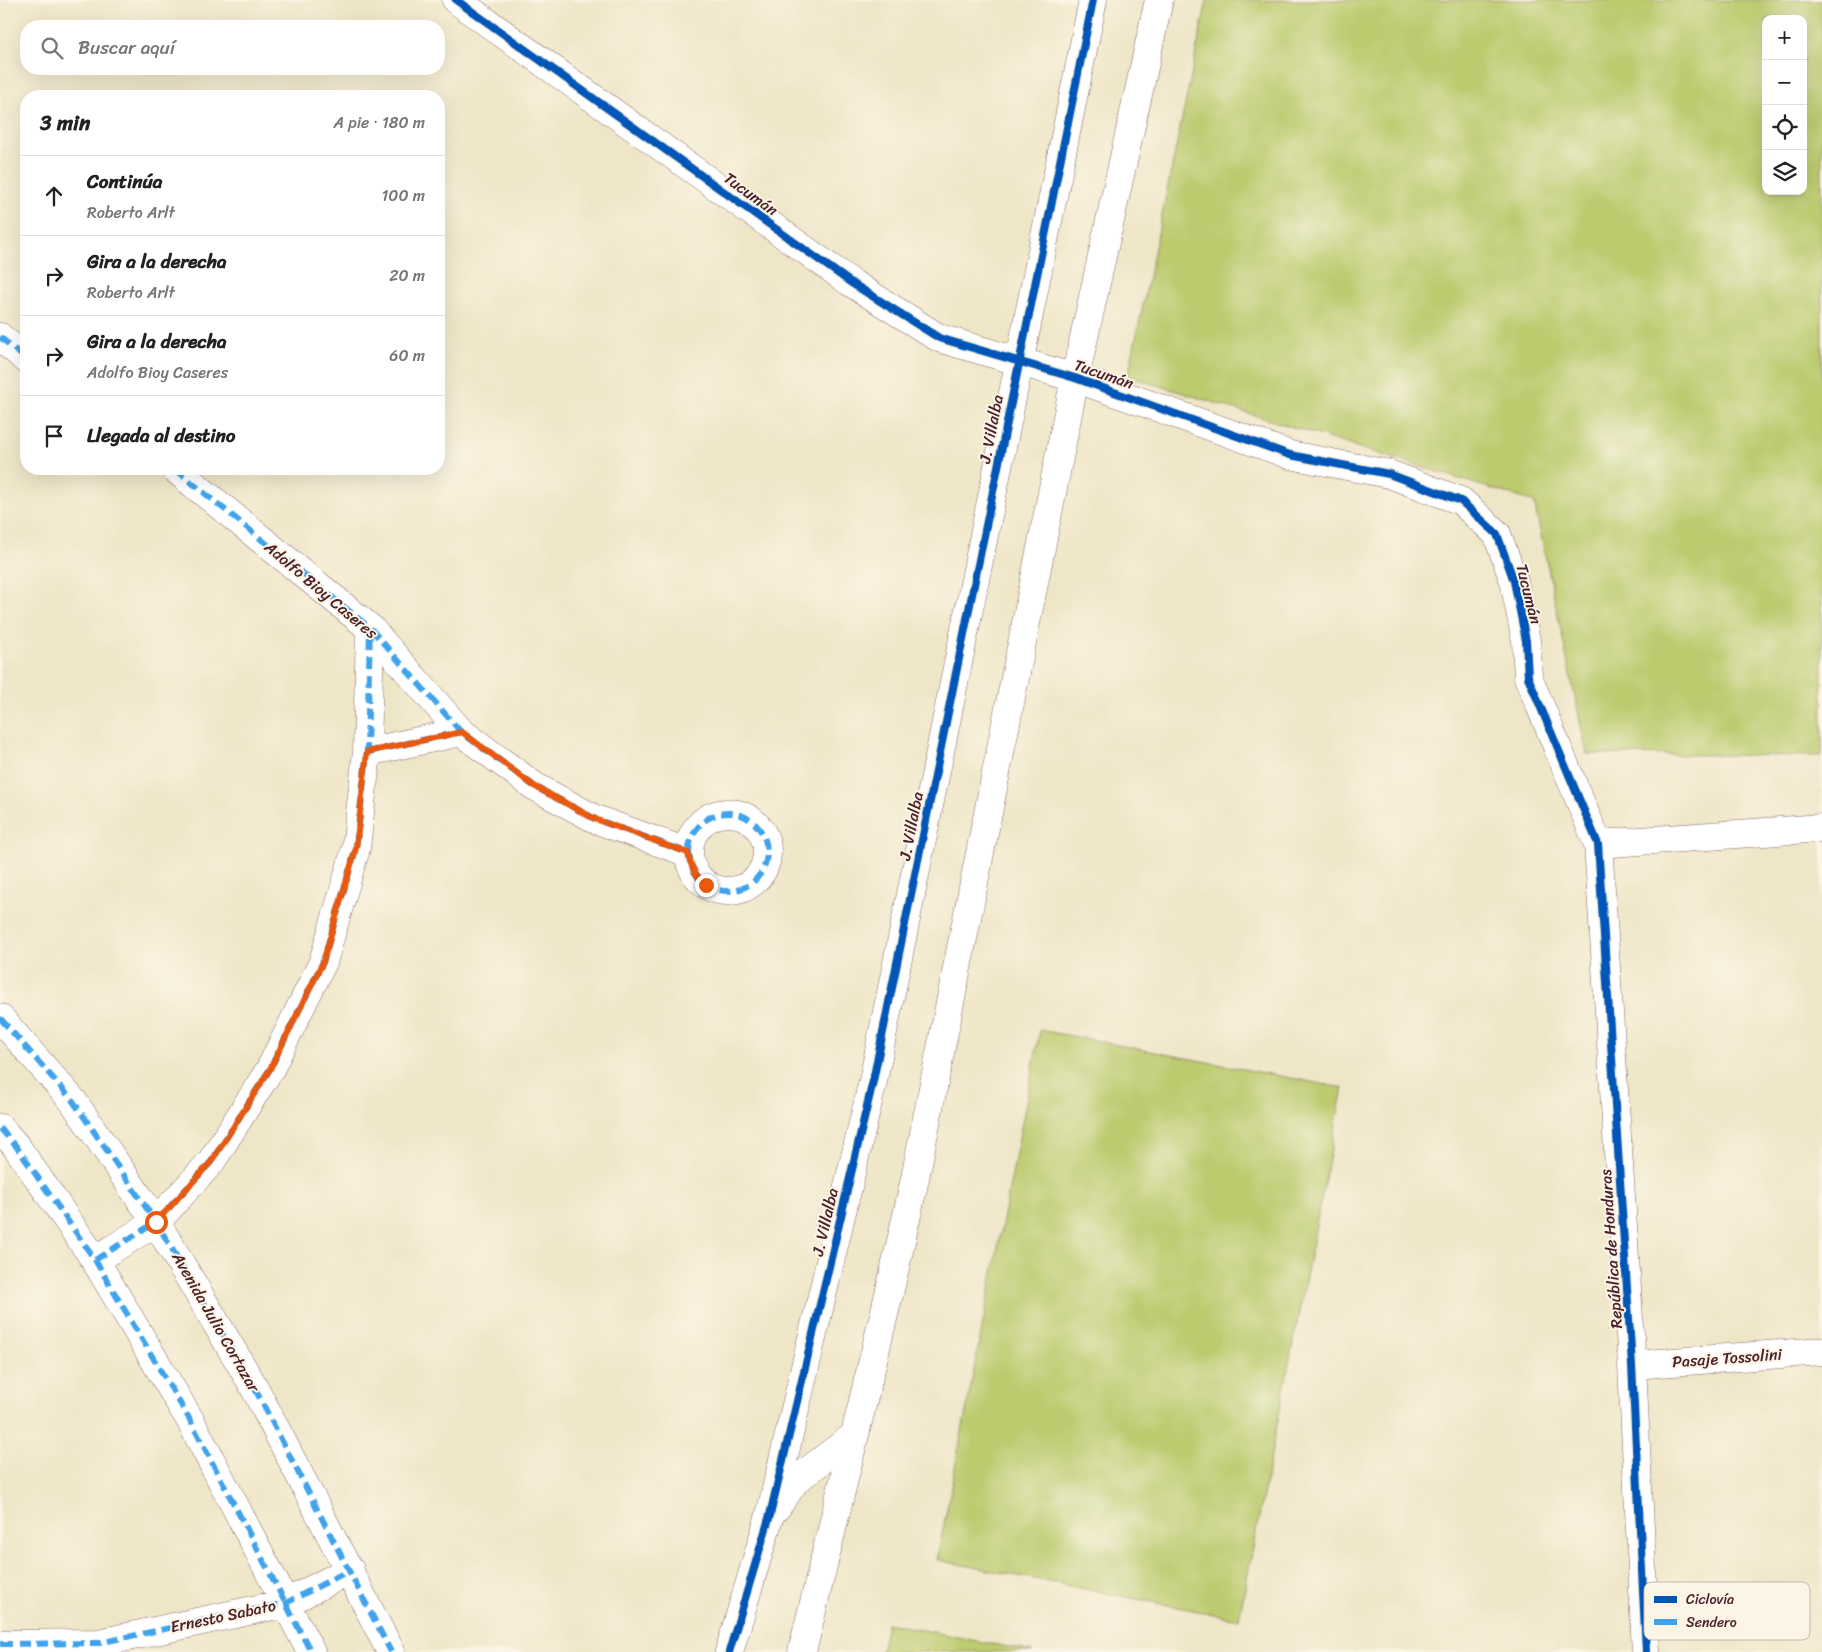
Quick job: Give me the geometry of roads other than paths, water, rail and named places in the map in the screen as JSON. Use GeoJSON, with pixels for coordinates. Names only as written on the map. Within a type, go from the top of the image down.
{"type":"FeatureCollection","features":[{"type":"Feature","properties":{"kind":"street","name":"Tucumán"},"geometry":{"type":"LineString","coordinates":[[456,0],[850,282],[939,338],[1074,378],[1290,455],[1389,474],[1460,501],[1497,534],[1514,581],[1526,641],[1528,677],[1598,844]]}},
{"type":"Feature","properties":{"kind":"street","name":"J. Villalba"},"geometry":{"type":"LineString","coordinates":[[729,1652],[770,1515],[873,1081],[1093,0]]}},
{"type":"Feature","properties":{"kind":"street"},"geometry":{"type":"LineString","coordinates":[[802,1652],[913,1188],[1074,378],[1159,0]]}},
{"type":"Feature","properties":{"kind":"street"},"geometry":{"type":"LineString","coordinates":[[0,337],[20,353]]}},
{"type":"Feature","properties":{"kind":"street","name":"Adolfo Bioy Caseres"},"geometry":{"type":"LineString","coordinates":[[182,475],[370,628],[462,732],[534,786],[595,819],[688,853]]}},
{"type":"Feature","properties":{"kind":"street"},"geometry":{"type":"LineString","coordinates":[[95,1260],[156,1222],[211,1162],[270,1069],[323,962],[356,848],[367,752],[370,628]]}},
{"type":"Feature","properties":{"kind":"street"},"geometry":{"type":"LineString","coordinates":[[367,752],[462,732]]}},
{"type":"Feature","properties":{"kind":"street"},"geometry":{"type":"LineString","coordinates":[[1598,844],[1822,828]]}},
{"type":"Feature","properties":{"kind":"street","name":"República de Honduras"},"geometry":{"type":"LineString","coordinates":[[1598,844],[1632,1365],[1644,1611]]}},
{"type":"Feature","properties":{"kind":"street","name":"Avenida Julio Cortazar"},"geometry":{"type":"LineString","coordinates":[[0,1018],[73,1101],[156,1222],[253,1385],[391,1652]]}},
{"type":"Feature","properties":{"kind":"street"},"geometry":{"type":"LineString","coordinates":[[0,1128],[16,1146],[95,1260],[190,1420],[311,1652]]}},
{"type":"Feature","properties":{"kind":"street","name":"Pasaje Tossolini"},"geometry":{"type":"LineString","coordinates":[[1632,1365],[1822,1352]]}},
{"type":"Feature","properties":{"kind":"street"},"geometry":{"type":"LineString","coordinates":[[770,1515],[796,1480],[855,1435]]}},
{"type":"Feature","properties":{"kind":"street","name":"Ernesto Sabato"},"geometry":{"type":"LineString","coordinates":[[0,1644],[98,1644],[286,1603],[350,1570]]}}]}
